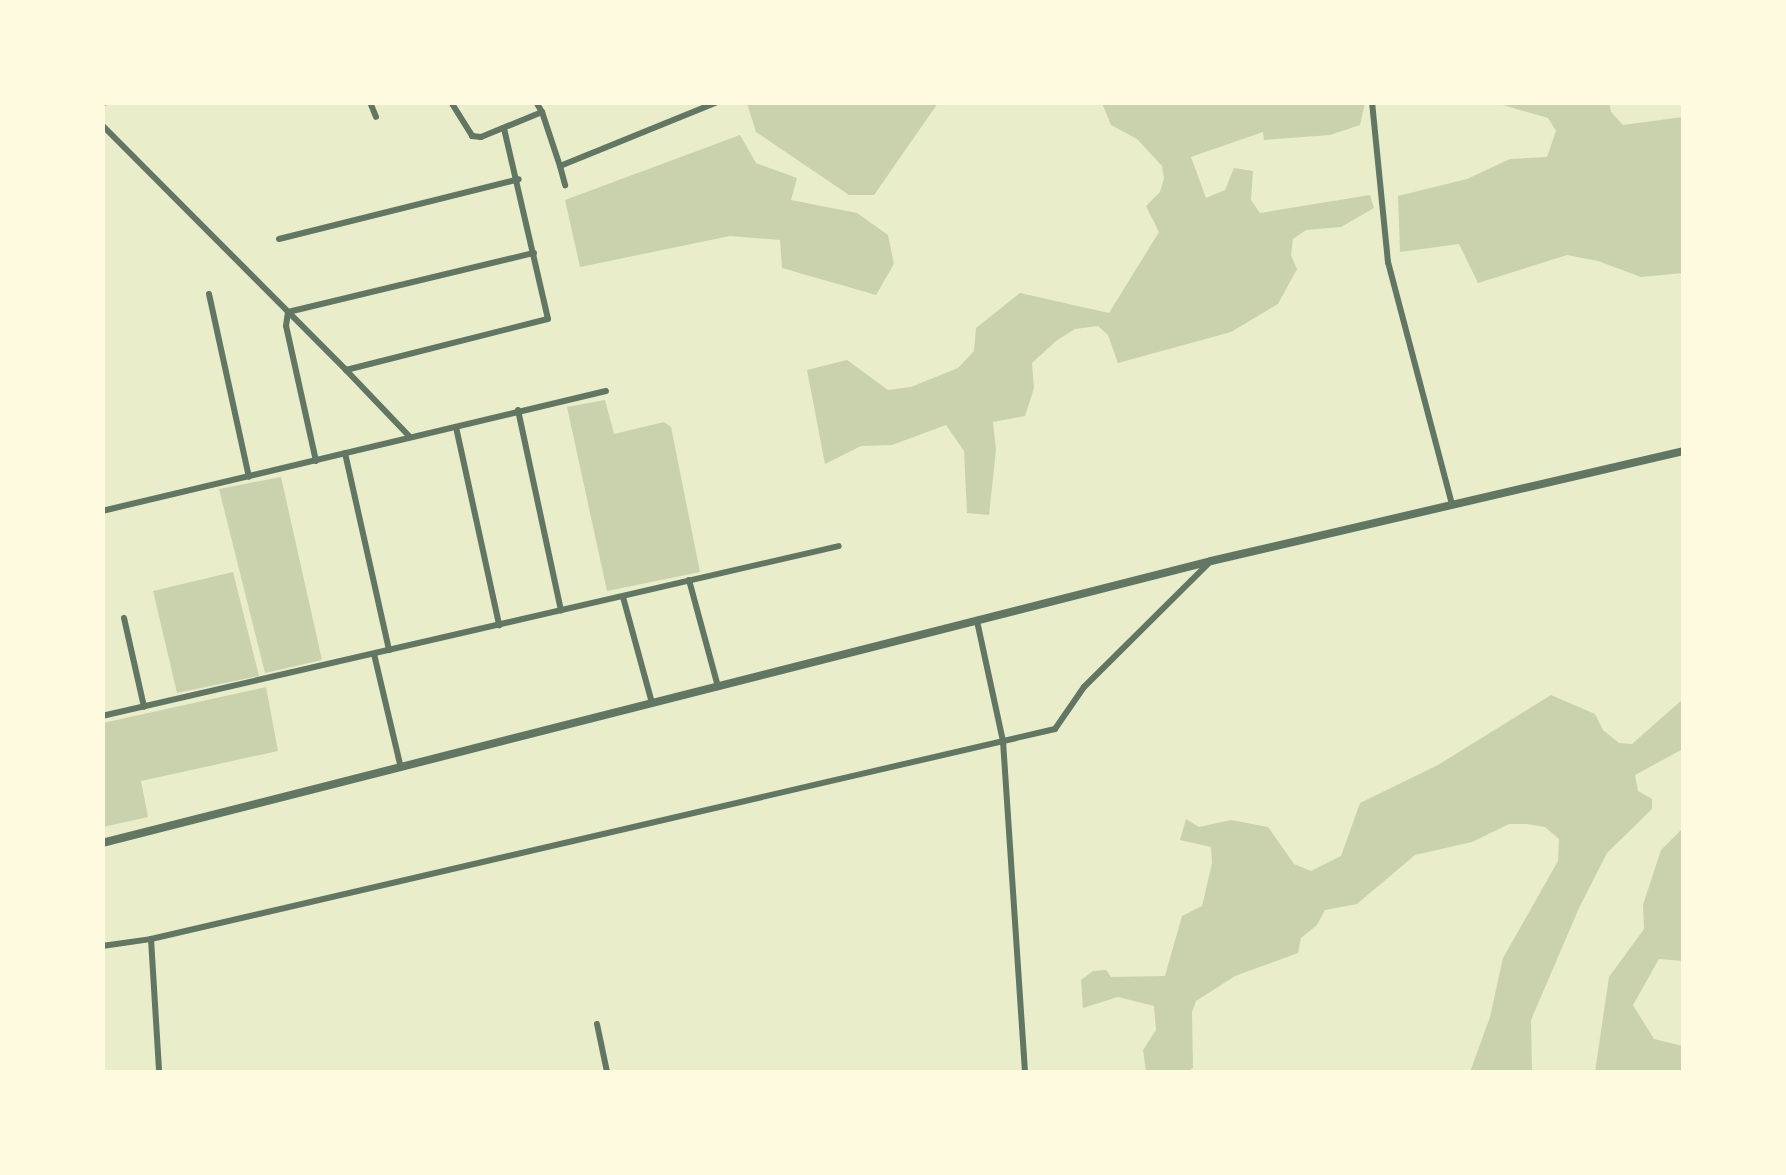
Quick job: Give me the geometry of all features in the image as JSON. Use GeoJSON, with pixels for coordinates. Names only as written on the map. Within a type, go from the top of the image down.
{"type":"FeatureCollection","features":[{"type":"Feature","properties":{"kind":"street"},"geometry":{"type":"LineString","coordinates":[[370,102],[376,117]]}},
{"type":"Feature","properties":{"kind":"street"},"geometry":{"type":"LineString","coordinates":[[451,102],[472,136],[542,112]]}},
{"type":"Feature","properties":{"kind":"street"},"geometry":{"type":"LineString","coordinates":[[536,102],[564,185]]}},
{"type":"Feature","properties":{"kind":"street"},"geometry":{"type":"LineString","coordinates":[[560,166],[718,102]]}},
{"type":"Feature","properties":{"kind":"street"},"geometry":{"type":"LineString","coordinates":[[1372,102],[1388,262],[1452,505]]}},
{"type":"Feature","properties":{"kind":"street"},"geometry":{"type":"LineString","coordinates":[[102,125],[410,437]]}},
{"type":"Feature","properties":{"kind":"street"},"geometry":{"type":"LineString","coordinates":[[346,370],[548,319],[519,179],[504,128]]}},
{"type":"Feature","properties":{"kind":"street"},"geometry":{"type":"LineString","coordinates":[[279,239],[519,179]]}},
{"type":"Feature","properties":{"kind":"street"},"geometry":{"type":"LineString","coordinates":[[288,312],[534,253]]}},
{"type":"Feature","properties":{"kind":"street"},"geometry":{"type":"LineString","coordinates":[[209,294],[249,476]]}},
{"type":"Feature","properties":{"kind":"street"},"geometry":{"type":"LineString","coordinates":[[288,312],[286,326],[316,461]]}},
{"type":"Feature","properties":{"kind":"street"},"geometry":{"type":"LineString","coordinates":[[102,511],[606,391]]}},
{"type":"Feature","properties":{"kind":"street"},"geometry":{"type":"LineString","coordinates":[[518,410],[561,610]]}},
{"type":"Feature","properties":{"kind":"street"},"geometry":{"type":"LineString","coordinates":[[456,427],[500,625]]}},
{"type":"Feature","properties":{"kind":"street"},"geometry":{"type":"LineString","coordinates":[[102,843],[1211,561],[1684,451]]}},
{"type":"Feature","properties":{"kind":"street"},"geometry":{"type":"LineString","coordinates":[[345,453],[388,650]]}},
{"type":"Feature","properties":{"kind":"street"},"geometry":{"type":"LineString","coordinates":[[102,716],[840,546]]}},
{"type":"Feature","properties":{"kind":"street"},"geometry":{"type":"LineString","coordinates":[[102,946],[151,939],[1055,729],[1084,687],[1211,561]]}},
{"type":"Feature","properties":{"kind":"street"},"geometry":{"type":"LineString","coordinates":[[689,580],[718,687]]}},
{"type":"Feature","properties":{"kind":"street"},"geometry":{"type":"LineString","coordinates":[[623,596],[652,703]]}},
{"type":"Feature","properties":{"kind":"street"},"geometry":{"type":"LineString","coordinates":[[124,618],[144,706]]}},
{"type":"Feature","properties":{"kind":"street"},"geometry":{"type":"LineString","coordinates":[[977,621],[1003,741],[1025,1072]]}},
{"type":"Feature","properties":{"kind":"street"},"geometry":{"type":"LineString","coordinates":[[374,654],[402,768]]}},
{"type":"Feature","properties":{"kind":"street"},"geometry":{"type":"LineString","coordinates":[[151,939],[159,1069]]}},
{"type":"Feature","properties":{"kind":"street"},"geometry":{"type":"LineString","coordinates":[[598,1024],[608,1072]]}},
{"type":"Feature","properties":{"kind":"green space"},"geometry":{"type":"Polygon","coordinates":[[[747,102],[938,103],[874,195],[849,195],[756,132],[747,102]]]}},
{"type":"Feature","properties":{"kind":"green space"},"geometry":{"type":"Polygon","coordinates":[[[1102,103],[1365,103],[1360,125],[1330,135],[1264,140],[1263,132],[1191,157],[1206,198],[1225,190],[1234,168],[1253,171],[1251,200],[1260,213],[1370,195],[1374,208],[1341,227],[1306,230],[1293,239],[1291,255],[1297,269],[1278,304],[1231,332],[1118,363],[1108,335],[1098,326],[1075,329],[1056,341],[1032,363],[1034,388],[1025,416],[993,422],[996,450],[989,515],[967,513],[964,451],[946,425],[892,445],[861,446],[825,464],[807,370],[847,360],[888,390],[911,387],[958,368],[974,351],[976,328],[1020,293],[1109,313],[1159,232],[1146,206],[1160,192],[1164,178],[1162,166],[1137,139],[1111,125],[1102,103]]]}},
{"type":"Feature","properties":{"kind":"green space"},"geometry":{"type":"Polygon","coordinates":[[[1496,103],[1609,103],[1611,112],[1623,125],[1683,117],[1683,273],[1641,277],[1598,261],[1567,255],[1478,283],[1459,244],[1400,252],[1398,196],[1467,179],[1510,159],[1547,157],[1556,131],[1548,118],[1496,103]]]}},
{"type":"Feature","properties":{"kind":"green space"},"geometry":{"type":"Polygon","coordinates":[[[740,135],[756,163],[797,178],[791,200],[857,213],[888,235],[894,264],[876,295],[782,268],[780,240],[730,236],[580,267],[565,200],[740,135]]]}},
{"type":"Feature","properties":{"kind":"green space"},"geometry":{"type":"Polygon","coordinates":[[[605,400],[614,434],[664,422],[671,427],[700,572],[607,591],[567,407],[605,400]]]}},
{"type":"Feature","properties":{"kind":"green space"},"geometry":{"type":"Polygon","coordinates":[[[281,477],[322,660],[265,673],[219,489],[281,477]]]}},
{"type":"Feature","properties":{"kind":"green space"},"geometry":{"type":"Polygon","coordinates":[[[233,572],[259,676],[177,693],[153,591],[233,572]]]}},
{"type":"Feature","properties":{"kind":"green space"},"geometry":{"type":"Polygon","coordinates":[[[266,687],[278,751],[141,781],[148,817],[103,827],[103,723],[266,687]]]}},
{"type":"Feature","properties":{"kind":"green space"},"geometry":{"type":"Polygon","coordinates":[[[1551,695],[1595,714],[1603,730],[1619,743],[1632,744],[1683,699],[1683,749],[1635,775],[1638,791],[1652,799],[1652,809],[1607,853],[1579,908],[1531,1020],[1532,1072],[1470,1072],[1490,1017],[1503,958],[1558,861],[1559,839],[1545,827],[1527,824],[1509,824],[1472,842],[1415,855],[1357,904],[1325,910],[1317,925],[1301,938],[1298,953],[1235,976],[1196,1001],[1192,1012],[1193,1068],[1187,1072],[1146,1072],[1143,1050],[1156,1030],[1154,1006],[1118,997],[1083,1008],[1081,980],[1093,971],[1106,970],[1111,977],[1165,976],[1182,916],[1202,906],[1212,863],[1211,847],[1180,840],[1186,819],[1199,827],[1231,820],[1268,827],[1294,864],[1311,871],[1341,856],[1360,803],[1438,765],[1551,695]]]}},
{"type":"Feature","properties":{"kind":"green space"},"geometry":{"type":"Polygon","coordinates":[[[1683,828],[1683,961],[1659,959],[1633,1005],[1654,1039],[1683,1046],[1683,1072],[1595,1072],[1609,977],[1644,929],[1643,905],[1661,850],[1683,828]]]}}]}
